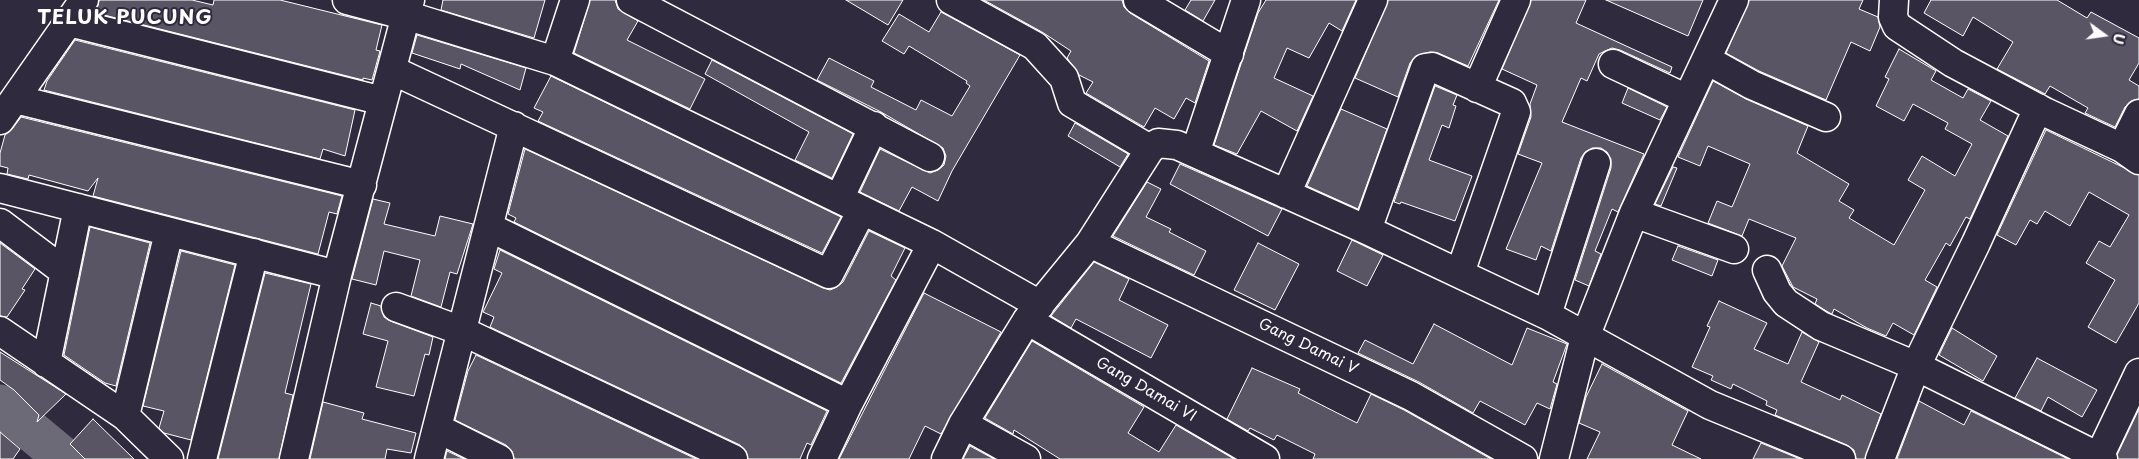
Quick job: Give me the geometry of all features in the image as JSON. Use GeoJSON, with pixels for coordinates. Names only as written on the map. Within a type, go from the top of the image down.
{"type":"FeatureCollection","features":[{"type":"Feature","properties":{"kind":"street"},"geometry":{"type":"LineString","coordinates":[[84,0],[7,110],[362,185]]}},
{"type":"Feature","properties":{"kind":"street","name":"Gang Damai VI"},"geometry":{"type":"LineString","coordinates":[[347,0],[408,8],[555,61],[932,244],[1033,312],[1265,459]]}},
{"type":"Feature","properties":{"kind":"street"},"geometry":{"type":"LineString","coordinates":[[555,61],[575,0]]}},
{"type":"Feature","properties":{"kind":"street"},"geometry":{"type":"LineString","coordinates":[[631,0],[930,157]]}},
{"type":"Feature","properties":{"kind":"street"},"geometry":{"type":"LineString","coordinates":[[951,0],[1035,46],[1064,78],[1072,102],[1150,149]]}},
{"type":"Feature","properties":{"kind":"street"},"geometry":{"type":"LineString","coordinates":[[1138,0],[1229,54]]}},
{"type":"Feature","properties":{"kind":"street"},"geometry":{"type":"LineString","coordinates":[[1195,153],[1246,0]]}},
{"type":"Feature","properties":{"kind":"street"},"geometry":{"type":"LineString","coordinates":[[1286,194],[1373,0]]}},
{"type":"Feature","properties":{"kind":"street"},"geometry":{"type":"LineString","coordinates":[[1477,88],[1516,0]]}},
{"type":"Feature","properties":{"kind":"street"},"geometry":{"type":"LineString","coordinates":[[1554,459],[1585,337],[1634,213],[1734,0]]}},
{"type":"Feature","properties":{"kind":"street"},"geometry":{"type":"LineString","coordinates":[[1894,0],[1893,17],[1897,26],[1953,63],[2131,154],[2139,114]]}},
{"type":"Feature","properties":{"kind":"street"},"geometry":{"type":"LineString","coordinates":[[294,459],[337,275],[408,8]]}},
{"type":"Feature","properties":{"kind":"street"},"geometry":{"type":"LineString","coordinates":[[68,22],[383,101]]}},
{"type":"Feature","properties":{"kind":"street"},"geometry":{"type":"LineString","coordinates":[[1707,60],[1752,85],[1826,117]]}},
{"type":"Feature","properties":{"kind":"street"},"geometry":{"type":"LineString","coordinates":[[1613,64],[1687,99]]}},
{"type":"Feature","properties":{"kind":"street"},"geometry":{"type":"LineString","coordinates":[[1367,230],[1425,68],[1432,67],[1512,103],[1516,112],[1460,273]]}},
{"type":"Feature","properties":{"kind":"street"},"geometry":{"type":"LineString","coordinates":[[392,70],[829,274],[874,126]]}},
{"type":"Feature","properties":{"kind":"street"},"geometry":{"type":"LineString","coordinates":[[1880,459],[1916,366],[1976,243],[2038,108]]}},
{"type":"Feature","properties":{"kind":"street"},"geometry":{"type":"LineString","coordinates":[[429,459],[514,126]]}},
{"type":"Feature","properties":{"kind":"street"},"geometry":{"type":"LineString","coordinates":[[946,459],[964,424],[1033,312],[1090,243],[1150,149],[1158,143],[1165,143],[1195,153],[1460,273],[1547,315],[1710,405],[1840,459]]}},
{"type":"Feature","properties":{"kind":"street"},"geometry":{"type":"LineString","coordinates":[[1547,315],[1596,163]]}},
{"type":"Feature","properties":{"kind":"street"},"geometry":{"type":"LineString","coordinates":[[0,188],[337,275]]}},
{"type":"Feature","properties":{"kind":"street"},"geometry":{"type":"LineString","coordinates":[[46,363],[78,208]]}},
{"type":"Feature","properties":{"kind":"street"},"geometry":{"type":"LineString","coordinates":[[1634,213],[1734,249]]}},
{"type":"Feature","properties":{"kind":"street"},"geometry":{"type":"LineString","coordinates":[[0,224],[65,272]]}},
{"type":"Feature","properties":{"kind":"street"},"geometry":{"type":"LineString","coordinates":[[489,227],[848,404]]}},
{"type":"Feature","properties":{"kind":"street"},"geometry":{"type":"LineString","coordinates":[[125,416],[169,232]]}},
{"type":"Feature","properties":{"kind":"street","name":"Gang Damai V"},"geometry":{"type":"LineString","coordinates":[[1090,243],[1410,396],[1523,459]]}},
{"type":"Feature","properties":{"kind":"street"},"geometry":{"type":"LineString","coordinates":[[822,459],[848,404],[932,244]]}},
{"type":"Feature","properties":{"kind":"street"},"geometry":{"type":"LineString","coordinates":[[202,459],[254,253]]}},
{"type":"Feature","properties":{"kind":"street"},"geometry":{"type":"LineString","coordinates":[[1767,270],[1777,292],[1786,303],[1820,326],[1916,366],[2101,458],[2139,373]]}},
{"type":"Feature","properties":{"kind":"street"},"geometry":{"type":"LineString","coordinates":[[396,307],[462,331],[733,459]]}},
{"type":"Feature","properties":{"kind":"street"},"geometry":{"type":"LineString","coordinates":[[0,331],[125,416],[170,459]]}},
{"type":"Feature","properties":{"kind":"street"},"geometry":{"type":"LineString","coordinates":[[964,424],[1026,459]]}},
{"type":"Feature","properties":{"kind":"street"},"geometry":{"type":"LineString","coordinates":[[437,428],[499,459]]}},
{"type":"Feature","properties":{"kind":"building"},"geometry":{"type":"Polygon","coordinates":[[[99,0],[192,0],[213,5],[214,0],[280,0],[382,25],[376,50],[380,51],[372,80],[363,78],[363,80],[96,13],[99,0]]]}},
{"type":"Feature","properties":{"kind":"building"},"geometry":{"type":"Polygon","coordinates":[[[443,0],[545,0],[534,38],[441,10],[443,0]]]}},
{"type":"Feature","properties":{"kind":"building"},"geometry":{"type":"Polygon","coordinates":[[[590,0],[615,0],[618,9],[638,21],[627,40],[705,79],[690,109],[574,53],[590,0]]]}},
{"type":"Feature","properties":{"kind":"building"},"geometry":{"type":"Polygon","coordinates":[[[846,0],[903,0],[888,25],[846,0]]]}},
{"type":"Feature","properties":{"kind":"building"},"geometry":{"type":"Polygon","coordinates":[[[984,0],[1122,0],[1124,7],[1130,13],[1209,61],[1195,103],[1186,98],[1174,119],[1155,108],[1144,127],[1086,93],[1093,82],[1079,75],[1067,58],[1071,51],[1042,32],[984,0]]]}},
{"type":"Feature","properties":{"kind":"building"},"geometry":{"type":"Polygon","coordinates":[[[1191,0],[1215,0],[1203,21],[1185,10],[1191,0]]]}},
{"type":"Feature","properties":{"kind":"building"},"geometry":{"type":"Polygon","coordinates":[[[1266,0],[1356,0],[1342,31],[1329,23],[1309,58],[1287,48],[1274,78],[1313,96],[1297,131],[1261,111],[1237,154],[1214,145],[1258,13],[1266,0]]]}},
{"type":"Feature","properties":{"kind":"building"},"geometry":{"type":"Polygon","coordinates":[[[1388,0],[1499,0],[1468,66],[1438,53],[1430,52],[1416,56],[1410,63],[1398,97],[1355,78],[1388,0]]]}},
{"type":"Feature","properties":{"kind":"building"},"geometry":{"type":"Polygon","coordinates":[[[1531,0],[1586,0],[1576,23],[1672,67],[1670,73],[1612,48],[1599,54],[1587,81],[1581,78],[1562,122],[1644,154],[1618,212],[1612,209],[1595,251],[1601,254],[1589,286],[1575,280],[1611,168],[1611,159],[1607,152],[1601,148],[1592,148],[1585,152],[1581,158],[1551,251],[1541,246],[1536,260],[1506,249],[1542,163],[1518,154],[1531,117],[1530,104],[1537,85],[1502,69],[1531,0]]]}},
{"type":"Feature","properties":{"kind":"building"},"geometry":{"type":"Polygon","coordinates":[[[1606,0],[1703,0],[1688,36],[1606,0]]]}},
{"type":"Feature","properties":{"kind":"building"},"geometry":{"type":"Polygon","coordinates":[[[1749,0],[1863,0],[1859,9],[1878,17],[1880,27],[1870,51],[1851,42],[1826,100],[1759,71],[1726,53],[1749,0]]]}},
{"type":"Feature","properties":{"kind":"building"},"geometry":{"type":"Polygon","coordinates":[[[1931,0],[2057,0],[2087,18],[2091,12],[2139,38],[2139,63],[2129,80],[2139,86],[2139,99],[2131,101],[2125,107],[2115,127],[2085,113],[2088,108],[2050,86],[2045,94],[1997,69],[2013,42],[1973,17],[1963,36],[1924,13],[1931,0]]]}},
{"type":"Feature","properties":{"kind":"building"},"geometry":{"type":"Polygon","coordinates":[[[941,12],[1020,55],[952,171],[938,201],[912,187],[899,211],[860,192],[880,149],[930,173],[944,165],[946,156],[943,148],[881,112],[817,80],[829,58],[874,81],[871,87],[916,110],[921,100],[952,116],[970,86],[966,83],[967,81],[909,46],[904,54],[882,41],[899,14],[929,32],[941,12]]]}},
{"type":"Feature","properties":{"kind":"building"},"geometry":{"type":"Polygon","coordinates":[[[417,35],[526,68],[520,90],[461,64],[460,69],[412,53],[417,35]]]}},
{"type":"Feature","properties":{"kind":"building"},"geometry":{"type":"Polygon","coordinates":[[[75,40],[355,110],[345,156],[323,149],[320,159],[44,90],[47,81],[75,40]]]}},
{"type":"Feature","properties":{"kind":"building"},"geometry":{"type":"Polygon","coordinates":[[[1899,49],[1936,71],[1931,80],[1963,98],[1968,89],[1991,101],[1980,120],[2008,136],[1970,219],[1966,217],[1950,246],[1946,243],[1925,280],[1937,287],[1914,335],[1893,323],[1886,336],[1867,328],[1834,309],[1832,314],[1828,312],[1815,304],[1817,299],[1793,287],[1782,266],[1796,238],[1749,219],[1742,236],[1708,223],[1717,201],[1732,207],[1750,164],[1708,146],[1700,166],[1678,157],[1713,81],[1746,99],[1808,126],[1797,153],[1849,184],[1839,201],[1854,210],[1849,218],[1894,245],[1925,190],[1908,180],[1922,156],[1955,176],[1972,144],[1945,129],[1948,123],[1913,104],[1904,121],[1876,106],[1889,79],[1885,77],[1899,49]]]}},
{"type":"Feature","properties":{"kind":"building"},"geometry":{"type":"Polygon","coordinates":[[[712,60],[853,134],[832,178],[795,160],[809,132],[705,74],[712,60]]]}},
{"type":"Feature","properties":{"kind":"building"},"geometry":{"type":"Polygon","coordinates":[[[551,76],[841,217],[822,253],[538,121],[543,112],[534,108],[551,76]]]}},
{"type":"Feature","properties":{"kind":"building"},"geometry":{"type":"Polygon","coordinates":[[[1435,86],[1457,95],[1453,105],[1456,106],[1449,128],[1442,125],[1429,160],[1472,176],[1455,221],[1401,202],[1400,204],[1394,202],[1435,86]]]}},
{"type":"Feature","properties":{"kind":"building"},"geometry":{"type":"Polygon","coordinates":[[[1628,88],[1667,107],[1660,120],[1622,103],[1628,88]]]}},
{"type":"Feature","properties":{"kind":"building"},"geometry":{"type":"Polygon","coordinates":[[[1341,109],[1387,129],[1358,209],[1307,186],[1341,109]]]}},
{"type":"Feature","properties":{"kind":"building"},"geometry":{"type":"Polygon","coordinates":[[[21,117],[342,196],[337,214],[329,212],[318,254],[93,196],[98,178],[88,191],[29,175],[28,179],[7,174],[8,168],[0,166],[0,153],[5,135],[21,117]]]}},
{"type":"Feature","properties":{"kind":"building"},"geometry":{"type":"Polygon","coordinates":[[[1075,123],[1128,154],[1120,167],[1068,136],[1075,123]]]}},
{"type":"Feature","properties":{"kind":"building"},"geometry":{"type":"Polygon","coordinates":[[[2046,130],[2139,175],[2139,303],[2116,343],[2088,327],[2115,280],[2086,263],[2099,241],[2110,247],[2129,215],[2089,192],[2070,226],[2045,211],[2037,224],[2030,220],[2016,245],[1997,235],[2046,130]]]}},
{"type":"Feature","properties":{"kind":"building"},"geometry":{"type":"Polygon","coordinates":[[[525,149],[830,290],[843,282],[869,231],[905,248],[891,276],[896,280],[841,383],[514,222],[516,218],[508,214],[525,149]]]}},
{"type":"Feature","properties":{"kind":"building"},"geometry":{"type":"Polygon","coordinates":[[[1180,164],[1282,209],[1268,236],[1170,184],[1180,164]]]}},
{"type":"Feature","properties":{"kind":"building"},"geometry":{"type":"Polygon","coordinates":[[[1673,167],[1677,168],[1661,206],[1655,204],[1673,167]]]}},
{"type":"Feature","properties":{"kind":"building"},"geometry":{"type":"Polygon","coordinates":[[[1147,182],[1161,189],[1146,217],[1171,229],[1169,232],[1206,251],[1194,275],[1113,236],[1147,182]]]}},
{"type":"Feature","properties":{"kind":"building"},"geometry":{"type":"Polygon","coordinates":[[[373,199],[390,203],[384,224],[435,236],[440,216],[473,224],[457,274],[450,272],[441,307],[411,296],[420,260],[384,251],[376,285],[352,279],[373,199]]]}},
{"type":"Feature","properties":{"kind":"building"},"geometry":{"type":"Polygon","coordinates":[[[90,227],[150,243],[116,386],[105,383],[64,355],[90,227]]]}},
{"type":"Feature","properties":{"kind":"building"},"geometry":{"type":"Polygon","coordinates":[[[1352,240],[1383,255],[1367,286],[1337,271],[1352,240]]]}},
{"type":"Feature","properties":{"kind":"building"},"geometry":{"type":"Polygon","coordinates":[[[0,243],[35,269],[22,289],[25,290],[7,317],[0,316],[0,243]]]}},
{"type":"Feature","properties":{"kind":"building"},"geometry":{"type":"Polygon","coordinates":[[[1258,243],[1299,264],[1275,310],[1234,290],[1258,243]]]}},
{"type":"Feature","properties":{"kind":"building"},"geometry":{"type":"Polygon","coordinates":[[[1678,246],[1718,260],[1712,276],[1672,260],[1678,246]]]}},
{"type":"Feature","properties":{"kind":"building"},"geometry":{"type":"Polygon","coordinates":[[[500,250],[827,411],[811,445],[807,443],[800,459],[748,459],[746,451],[740,445],[490,327],[494,317],[483,312],[502,273],[494,269],[500,250]]]}},
{"type":"Feature","properties":{"kind":"building"},"geometry":{"type":"Polygon","coordinates":[[[181,251],[235,265],[191,440],[164,433],[159,428],[164,411],[143,406],[181,251]]]}},
{"type":"Feature","properties":{"kind":"building"},"geometry":{"type":"Polygon","coordinates":[[[1094,262],[1129,279],[1119,300],[1168,325],[1151,358],[1076,319],[1071,328],[1051,316],[1094,262]]]}},
{"type":"Feature","properties":{"kind":"building"},"geometry":{"type":"Polygon","coordinates":[[[265,273],[311,284],[285,393],[293,395],[279,459],[218,459],[265,273]]]}},
{"type":"Feature","properties":{"kind":"building"},"geometry":{"type":"Polygon","coordinates":[[[924,293],[1001,332],[941,434],[925,426],[909,459],[839,459],[924,293]]]}},
{"type":"Feature","properties":{"kind":"building"},"geometry":{"type":"Polygon","coordinates":[[[1719,301],[1767,323],[1754,349],[1788,364],[1802,332],[1819,342],[1801,382],[1840,400],[1842,395],[1881,414],[1865,459],[1856,459],[1854,450],[1847,445],[1775,415],[1777,410],[1766,405],[1767,401],[1733,384],[1731,389],[1711,380],[1713,376],[1692,367],[1710,327],[1707,326],[1719,301]]]}},
{"type":"Feature","properties":{"kind":"building"},"geometry":{"type":"Polygon","coordinates":[[[371,303],[381,306],[384,317],[390,321],[433,337],[429,355],[425,354],[414,396],[376,387],[388,341],[363,334],[371,303]]]}},
{"type":"Feature","properties":{"kind":"building"},"geometry":{"type":"Polygon","coordinates":[[[1434,324],[1512,365],[1527,328],[1567,344],[1553,382],[1557,384],[1550,409],[1537,403],[1525,425],[1480,401],[1473,413],[1419,382],[1358,353],[1365,340],[1413,364],[1434,324]]]}},
{"type":"Feature","properties":{"kind":"building"},"geometry":{"type":"Polygon","coordinates":[[[1952,328],[1997,356],[1983,381],[1939,355],[1952,328]]]}},
{"type":"Feature","properties":{"kind":"building"},"geometry":{"type":"Polygon","coordinates":[[[1032,341],[1144,407],[1128,433],[1159,452],[1176,425],[1234,459],[1060,459],[1014,430],[1013,434],[985,418],[1032,341]]]}},
{"type":"Feature","properties":{"kind":"building"},"geometry":{"type":"Polygon","coordinates":[[[0,352],[66,394],[37,422],[39,415],[14,390],[0,380],[0,352]]]}},
{"type":"Feature","properties":{"kind":"building"},"geometry":{"type":"Polygon","coordinates":[[[476,355],[696,459],[514,459],[512,451],[506,445],[455,420],[468,371],[476,355]]]}},
{"type":"Feature","properties":{"kind":"building"},"geometry":{"type":"Polygon","coordinates":[[[2037,358],[2097,390],[2082,417],[2048,397],[2041,411],[2015,398],[2037,358]]]}},
{"type":"Feature","properties":{"kind":"building"},"geometry":{"type":"Polygon","coordinates":[[[1602,364],[1688,411],[1672,445],[1701,459],[1587,459],[1600,432],[1579,423],[1586,397],[1602,364]]]}},
{"type":"Feature","properties":{"kind":"building"},"geometry":{"type":"Polygon","coordinates":[[[1252,368],[1300,389],[1298,393],[1357,423],[1371,394],[1404,410],[1491,459],[1313,459],[1315,454],[1277,435],[1274,440],[1250,428],[1248,431],[1227,419],[1252,368]]]}},
{"type":"Feature","properties":{"kind":"building"},"geometry":{"type":"Polygon","coordinates":[[[1919,401],[1964,425],[1971,411],[2068,459],[1897,459],[1919,401]]]}},
{"type":"Feature","properties":{"kind":"building"},"geometry":{"type":"Polygon","coordinates":[[[323,402],[364,413],[362,419],[416,433],[411,453],[387,449],[385,459],[310,459],[323,402]]]}},
{"type":"Feature","properties":{"kind":"building"},"geometry":{"type":"Polygon","coordinates":[[[2139,409],[2139,459],[2118,459],[2117,455],[2139,409]]]}},
{"type":"Feature","properties":{"kind":"building"},"geometry":{"type":"Polygon","coordinates":[[[93,419],[134,459],[85,459],[70,444],[93,419]]]}},
{"type":"Feature","properties":{"kind":"building"},"geometry":{"type":"Polygon","coordinates":[[[0,432],[20,449],[13,459],[0,459],[0,432]]]}},
{"type":"Feature","properties":{"kind":"building"},"geometry":{"type":"Polygon","coordinates":[[[1761,443],[1800,459],[1753,459],[1761,443]]]}},
{"type":"Feature","properties":{"kind":"building"},"geometry":{"type":"Polygon","coordinates":[[[970,446],[994,459],[963,459],[970,446]]]}},
{"type":"Feature","properties":{"kind":"building"},"geometry":{"type":"Polygon","coordinates":[[[447,451],[464,459],[445,459],[447,451]]]}},
{"type":"Feature","properties":{"kind":"waterway"},"geometry":{"type":"LineString","coordinates":[[0,405],[65,459]]}},
{"type":"Feature","properties":{"kind":"district","name":"TELUK PUCUNG"},"geometry":{"type":"Point","coordinates":[125,18]}}]}
